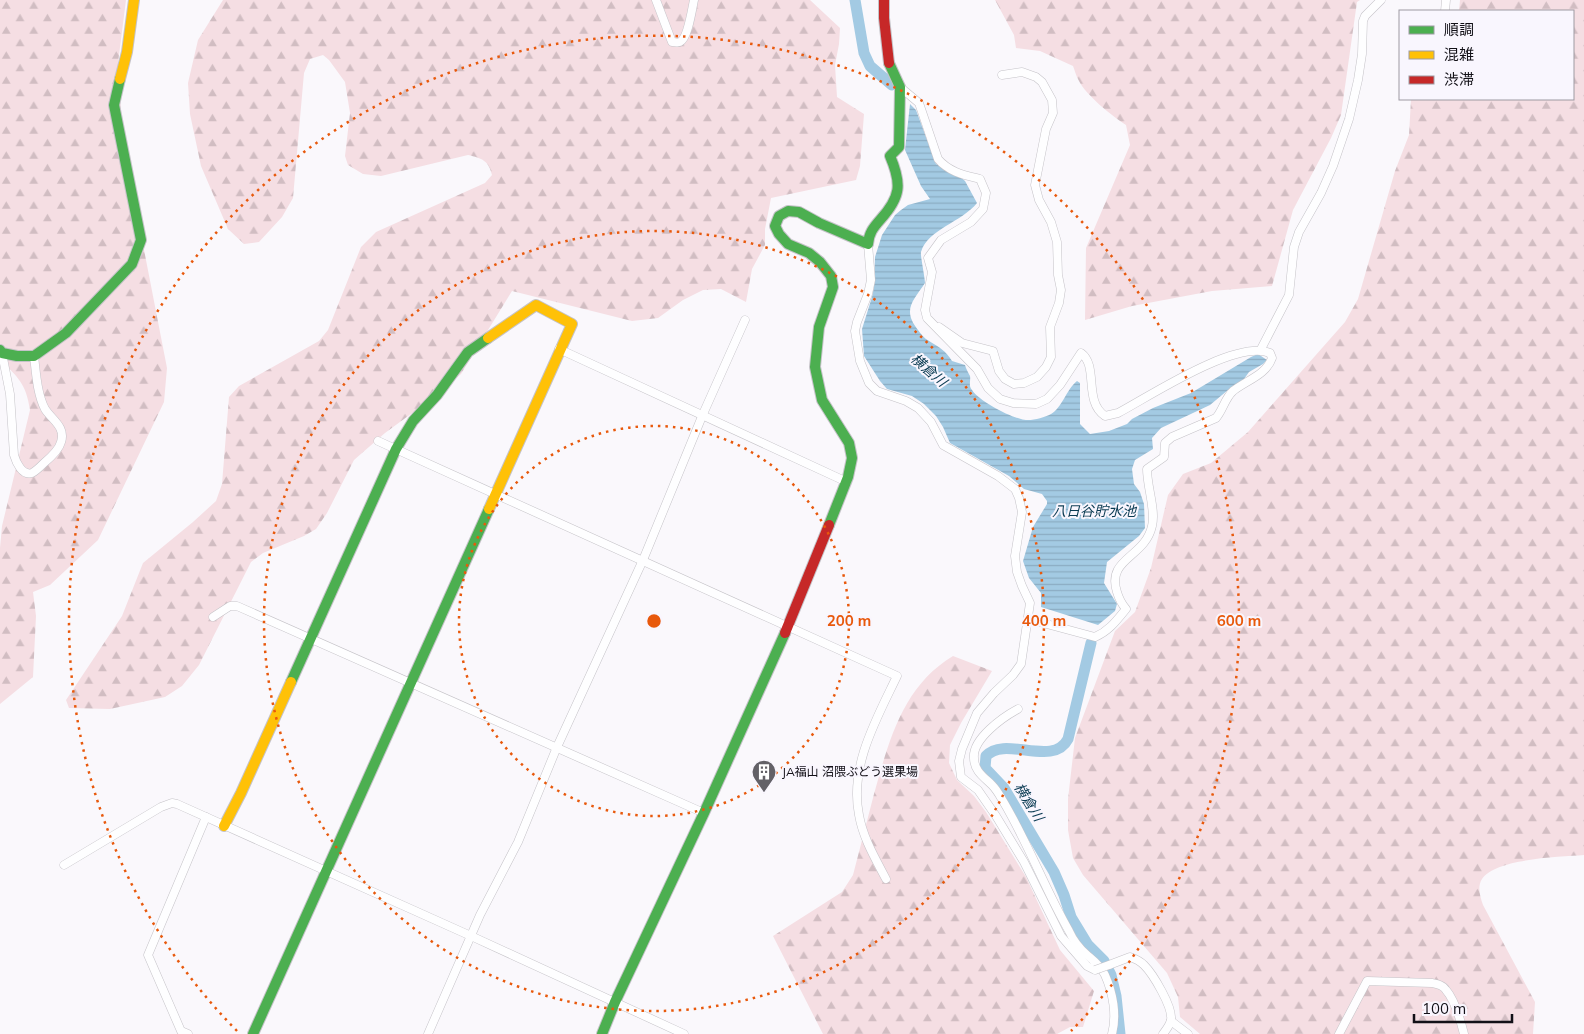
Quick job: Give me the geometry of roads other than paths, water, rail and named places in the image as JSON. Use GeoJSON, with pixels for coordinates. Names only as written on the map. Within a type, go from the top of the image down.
{"type":"FeatureCollection","features":[{"type":"Feature","properties":{"kind":"street"},"geometry":{"type":"LineString","coordinates":[[34,356],[44,406],[60,427],[62,433],[58,448],[48,460],[32,473],[27,473],[17,464],[14,455],[10,394],[1,352],[17,356],[34,356],[66,333],[132,264],[142,240],[114,105],[127,52],[134,0]]}},
{"type":"Feature","properties":{"kind":"street"},"geometry":{"type":"LineString","coordinates":[[656,0],[672,42],[676,43],[685,37],[694,0]]}},
{"type":"Feature","properties":{"kind":"street"},"geometry":{"type":"LineString","coordinates":[[884,0],[888,61],[900,87],[919,103],[938,159],[944,166],[960,174],[980,179],[986,193],[983,209],[971,222],[940,240],[928,258],[932,272],[925,310],[931,322],[977,369],[988,388],[1000,399],[1013,403],[1036,404],[1047,399],[1060,385],[1081,353],[1086,358],[1089,369],[1094,403],[1098,412],[1105,416],[1118,414],[1213,361],[1232,354],[1262,349],[1270,353],[1272,358],[1270,365],[1234,391],[1216,418],[1172,437],[1165,444],[1164,457],[1147,469],[1153,524],[1150,536],[1142,546],[1122,563],[1114,576],[1114,585],[1120,602],[1126,608],[1114,624],[1095,637],[1028,619]]}},
{"type":"Feature","properties":{"kind":"street"},"geometry":{"type":"LineString","coordinates":[[1262,349],[1288,295],[1294,247],[1299,232],[1333,166],[1349,119],[1359,71],[1363,21],[1365,16],[1381,0]]}},
{"type":"Feature","properties":{"kind":"street"},"geometry":{"type":"LineString","coordinates":[[931,322],[962,343],[993,351],[999,371],[1005,379],[1014,384],[1024,383],[1037,377],[1046,367],[1051,357],[1050,326],[1059,303],[1060,290],[1057,242],[1051,222],[1039,200],[1035,184],[1046,129],[1054,108],[1052,100],[1042,82],[1036,77],[1022,72],[1002,75]]}},
{"type":"Feature","properties":{"kind":"street"},"geometry":{"type":"LineString","coordinates":[[900,87],[899,147],[890,156],[900,185],[898,195],[868,233],[871,280],[868,294],[856,322],[855,331],[860,361],[869,383],[877,390],[906,401],[918,408],[931,422],[943,445],[998,476],[1015,489],[1022,512],[1015,556],[1019,579],[1030,603],[1021,664],[977,713],[962,749],[960,762],[961,777],[978,790],[996,816],[1024,862],[1062,936],[1087,966],[1094,970],[1130,957],[1138,959],[1153,976],[1170,1009],[1171,1021],[1163,1034]]}},
{"type":"Feature","properties":{"kind":"street"},"geometry":{"type":"LineString","coordinates":[[602,1034],[788,627],[847,482],[852,458],[849,443],[822,400],[815,368],[819,327],[833,287],[831,276],[820,262],[809,253],[788,244],[775,226],[779,216],[788,211],[799,212],[819,223],[868,244]]}},
{"type":"Feature","properties":{"kind":"street"},"geometry":{"type":"LineString","coordinates":[[224,826],[241,793],[396,449],[413,421],[437,395],[468,352],[536,305],[572,324],[559,349],[253,1034]]}},
{"type":"Feature","properties":{"kind":"street"},"geometry":{"type":"LineString","coordinates":[[428,1034],[471,936],[518,842],[557,747],[642,560],[703,414],[745,320]]}},
{"type":"Feature","properties":{"kind":"street"},"geometry":{"type":"LineString","coordinates":[[559,349],[847,482]]}},
{"type":"Feature","properties":{"kind":"street"},"geometry":{"type":"LineString","coordinates":[[378,441],[897,676],[876,719],[862,757],[858,779],[857,800],[864,834],[886,879]]}},
{"type":"Feature","properties":{"kind":"street"},"geometry":{"type":"LineString","coordinates":[[213,617],[230,606],[237,606],[704,813]]}},
{"type":"Feature","properties":{"kind":"street"},"geometry":{"type":"LineString","coordinates":[[1018,709],[984,734],[974,751],[976,770],[994,787],[1004,803],[1068,931],[1078,946],[1096,962],[1105,974],[1114,1006],[1115,1020],[1112,1034]]}},
{"type":"Feature","properties":{"kind":"street"},"geometry":{"type":"LineString","coordinates":[[64,865],[161,807],[172,803],[177,804],[327,870],[684,1034]]}},
{"type":"Feature","properties":{"kind":"street"},"geometry":{"type":"LineString","coordinates":[[182,1033],[148,955],[206,817]]}},
{"type":"Feature","properties":{"kind":"street"},"geometry":{"type":"LineString","coordinates":[[1339,1034],[1367,981],[1432,983],[1441,985],[1447,990],[1464,1034]]}},
{"type":"Feature","properties":{"kind":"street"},"geometry":{"type":"LineString","coordinates":[[1171,1021],[1188,1034]]}},
{"type":"Feature","properties":{"kind":"water","name":"八日谷貯水池"},"geometry":{"type":"Polygon","coordinates":[[[910,104],[916,110],[936,164],[958,175],[965,181],[977,203],[971,210],[938,231],[925,244],[921,254],[925,283],[913,301],[910,311],[911,317],[913,323],[926,339],[947,354],[952,361],[965,365],[970,376],[971,388],[981,399],[994,408],[1015,417],[1024,420],[1036,419],[1055,411],[1077,381],[1080,383],[1080,424],[1090,434],[1109,431],[1127,424],[1132,419],[1153,408],[1191,393],[1258,354],[1267,360],[1249,372],[1239,386],[1228,390],[1210,405],[1161,428],[1152,438],[1153,449],[1135,460],[1132,469],[1134,484],[1140,492],[1144,504],[1145,528],[1139,536],[1107,562],[1104,583],[1117,604],[1115,611],[1098,625],[1041,607],[1041,593],[1029,578],[1023,561],[1033,527],[1047,504],[1042,494],[1024,489],[1009,476],[950,443],[936,416],[924,404],[912,396],[887,389],[864,356],[862,329],[872,297],[875,257],[882,235],[895,215],[901,210],[908,205],[930,199],[921,186],[905,150],[910,104]]]}},
{"type":"Feature","properties":{"kind":"waterway","name":"横倉川"},"geometry":{"type":"LineString","coordinates":[[855,0],[864,53],[870,66],[892,85]]}},
{"type":"Feature","properties":{"kind":"waterway","name":"横倉川"},"geometry":{"type":"LineString","coordinates":[[1091,643],[1068,739],[1061,747],[1052,751],[994,750],[986,756],[985,768],[1004,788],[1054,872],[1071,917],[1088,945],[1104,961],[1111,975],[1116,996],[1120,1034]]}},
{"type":"Feature","properties":{"kind":"place","name":"JA福山 沼隈ぶどう選果場"},"geometry":{"type":"Point","coordinates":[764,793]}}]}
